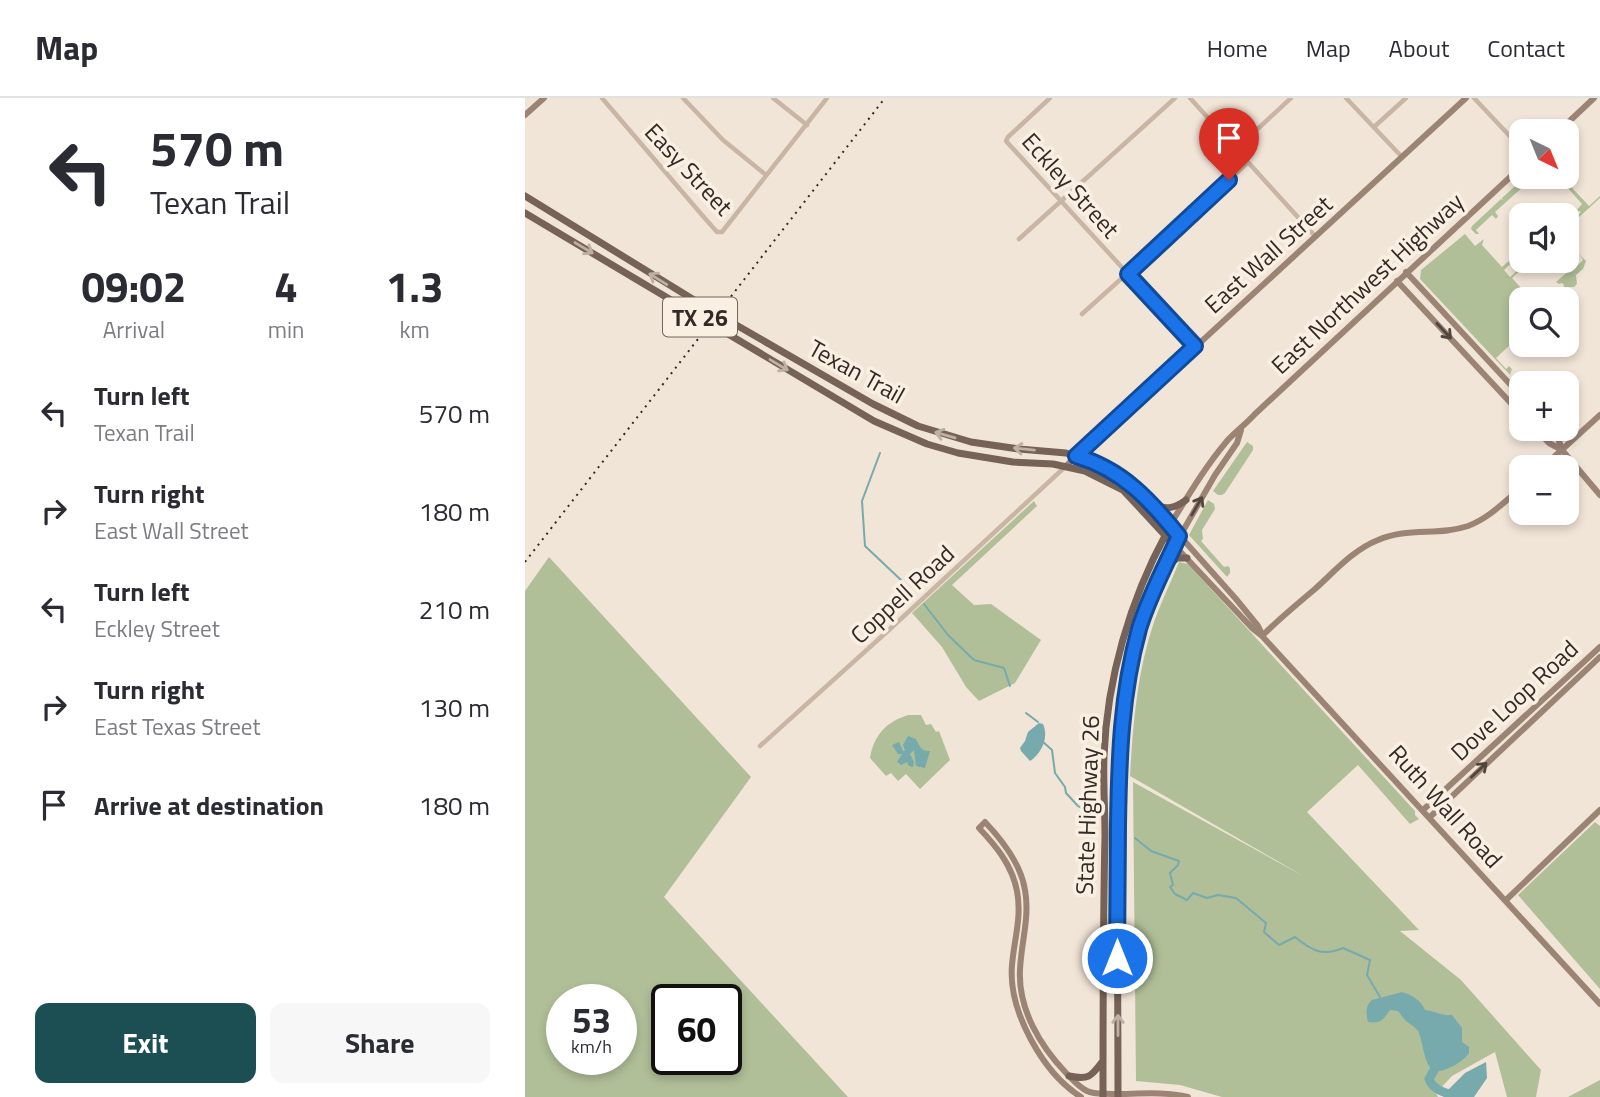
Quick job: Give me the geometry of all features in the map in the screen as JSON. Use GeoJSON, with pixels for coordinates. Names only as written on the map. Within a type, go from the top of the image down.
{"type":"FeatureCollection","features":[{"type":"Feature","properties":{"kind":"main road","name":"Texan Trail"},"geometry":{"type":"LineString","coordinates":[[525,196],[723,317],[873,404],[918,426],[971,442],[1066,453],[1110,470],[1128,481],[1153,504],[1179,536]]}},
{"type":"Feature","properties":{"kind":"main road","name":"Texan Trail"},"geometry":{"type":"LineString","coordinates":[[525,213],[874,421],[927,444],[966,454],[1013,462],[1066,466],[1085,471],[1123,490],[1175,546]]}},
{"type":"Feature","properties":{"kind":"main road"},"geometry":{"type":"LineString","coordinates":[[914,439],[918,426]]}},
{"type":"Feature","properties":{"kind":"main road"},"geometry":{"type":"LineString","coordinates":[[1153,504],[1168,509],[1185,500]]}},
{"type":"Feature","properties":{"kind":"main road"},"geometry":{"type":"LineString","coordinates":[[1152,559],[1156,551],[1157,537],[1153,522]]}},
{"type":"Feature","properties":{"kind":"main road","name":"State Highway 26"},"geometry":{"type":"LineString","coordinates":[[1103,1095],[1104,756],[1111,694],[1122,641],[1140,587],[1170,525]]}},
{"type":"Feature","properties":{"kind":"main road","name":"State Highway 26"},"geometry":{"type":"LineString","coordinates":[[1118,1095],[1119,762],[1123,711],[1140,628],[1161,573],[1179,536]]}},
{"type":"Feature","properties":{"kind":"main road"},"geometry":{"type":"LineString","coordinates":[[1161,573],[1177,558],[1187,558]]}},
{"type":"Feature","properties":{"kind":"main road"},"geometry":{"type":"LineString","coordinates":[[1104,869],[1118,869]]}},
{"type":"Feature","properties":{"kind":"main road"},"geometry":{"type":"LineString","coordinates":[[1069,1076],[1088,1077],[1103,1062]]}},
{"type":"Feature","properties":{"kind":"street"},"geometry":{"type":"LineString","coordinates":[[525,116],[544,98]]}},
{"type":"Feature","properties":{"kind":"street","name":"Easy Street"},"geometry":{"type":"LineString","coordinates":[[602,98],[719,235],[827,98]]}},
{"type":"Feature","properties":{"kind":"street"},"geometry":{"type":"LineString","coordinates":[[683,98],[730,146],[767,175]]}},
{"type":"Feature","properties":{"kind":"street"},"geometry":{"type":"LineString","coordinates":[[773,98],[807,125]]}},
{"type":"Feature","properties":{"kind":"street","name":"Eckley Street"},"geometry":{"type":"LineString","coordinates":[[1050,98],[1006,139],[1008,144],[1195,346]]}},
{"type":"Feature","properties":{"kind":"street"},"geometry":{"type":"LineString","coordinates":[[1019,240],[1175,98]]}},
{"type":"Feature","properties":{"kind":"street"},"geometry":{"type":"LineString","coordinates":[[1190,98],[1316,237]]}},
{"type":"Feature","properties":{"kind":"street"},"geometry":{"type":"LineString","coordinates":[[1236,149],[1291,98]]}},
{"type":"Feature","properties":{"kind":"street"},"geometry":{"type":"LineString","coordinates":[[1346,98],[1402,157]]}},
{"type":"Feature","properties":{"kind":"street"},"geometry":{"type":"LineString","coordinates":[[1374,127],[1406,98]]}},
{"type":"Feature","properties":{"kind":"street","name":"East Wall Street"},"geometry":{"type":"LineString","coordinates":[[1066,466],[1466,98]]}},
{"type":"Feature","properties":{"kind":"street"},"geometry":{"type":"LineString","coordinates":[[1474,98],[1509,135]]}},
{"type":"Feature","properties":{"kind":"street"},"geometry":{"type":"LineString","coordinates":[[1572,119],[1594,98]]}},
{"type":"Feature","properties":{"kind":"street"},"geometry":{"type":"LineString","coordinates":[[1082,314],[1248,162]]}},
{"type":"Feature","properties":{"kind":"street","name":"East Northwest Highway"},"geometry":{"type":"LineString","coordinates":[[1170,525],[1210,461],[1230,437],[1242,429],[1509,178]]}},
{"type":"Feature","properties":{"kind":"street"},"geometry":{"type":"LineString","coordinates":[[1406,272],[1508,382],[1503,394]]}},
{"type":"Feature","properties":{"kind":"street"},"geometry":{"type":"LineString","coordinates":[[1397,281],[1509,401]]}},
{"type":"Feature","properties":{"kind":"street"},"geometry":{"type":"LineString","coordinates":[[1503,394],[1509,392]]}},
{"type":"Feature","properties":{"kind":"street"},"geometry":{"type":"LineString","coordinates":[[1556,455],[1600,415]]}},
{"type":"Feature","properties":{"kind":"street","name":"East Northwest Highway"},"geometry":{"type":"LineString","coordinates":[[1179,536],[1237,443],[1242,429]]}},
{"type":"Feature","properties":{"kind":"street"},"geometry":{"type":"LineString","coordinates":[[1547,441],[1562,450],[1600,495]]}},
{"type":"Feature","properties":{"kind":"street"},"geometry":{"type":"LineString","coordinates":[[1559,441],[1562,450]]}},
{"type":"Feature","properties":{"kind":"street","name":"Coppell Road"},"geometry":{"type":"LineString","coordinates":[[760,746],[1066,466]]}},
{"type":"Feature","properties":{"kind":"street"},"geometry":{"type":"LineString","coordinates":[[1262,636],[1345,560],[1370,544],[1393,535],[1466,527],[1489,515],[1509,498]]}},
{"type":"Feature","properties":{"kind":"street","name":"Ruth Wall Road"},"geometry":{"type":"LineString","coordinates":[[1179,536],[1236,599],[1258,626],[1262,636]]}},
{"type":"Feature","properties":{"kind":"street","name":"Ruth Wall Road"},"geometry":{"type":"LineString","coordinates":[[1175,546],[1430,817],[1600,1004]]}},
{"type":"Feature","properties":{"kind":"street","name":"Dove Loop Road"},"geometry":{"type":"LineString","coordinates":[[1423,810],[1500,738],[1599,652]]}},
{"type":"Feature","properties":{"kind":"street","name":"Dove Loop Road"},"geometry":{"type":"LineString","coordinates":[[1430,817],[1599,652]]}},
{"type":"Feature","properties":{"kind":"street"},"geometry":{"type":"LineString","coordinates":[[1500,738],[1506,745]]}},
{"type":"Feature","properties":{"kind":"street"},"geometry":{"type":"LineString","coordinates":[[1506,900],[1600,810]]}},
{"type":"Feature","properties":{"kind":"street"},"geometry":{"type":"LineString","coordinates":[[1081,1097],[1066,1085],[1043,1059],[1021,1018],[1013,990],[1011,968],[1018,930],[1017,890],[1010,868],[999,850],[979,828],[985,822],[1005,844],[1017,865],[1025,888],[1027,911],[1019,972],[1021,992],[1028,1015],[1043,1046],[1069,1076],[1088,1091],[1103,1095],[1178,1094],[1188,1097]]}},
{"type":"Feature","properties":{"kind":"green space"},"geometry":{"type":"Polygon","coordinates":[[[1512,189],[1521,189],[1495,212],[1498,216],[1496,219],[1492,215],[1476,230],[1479,234],[1476,234],[1471,229],[1472,226],[1503,200],[1512,189]]]}},
{"type":"Feature","properties":{"kind":"green space"},"geometry":{"type":"Polygon","coordinates":[[[1569,189],[1573,189],[1589,206],[1600,196],[1579,217],[1579,208],[1582,204],[1569,189]]]}},
{"type":"Feature","properties":{"kind":"green space"},"geometry":{"type":"Polygon","coordinates":[[[1465,234],[1475,246],[1484,239],[1482,245],[1502,267],[1509,261],[1509,265],[1504,270],[1510,277],[1518,273],[1512,278],[1520,287],[1509,287],[1509,346],[1496,358],[1506,369],[1509,366],[1512,369],[1509,374],[1420,279],[1421,270],[1465,234]]]}},
{"type":"Feature","properties":{"kind":"green space"},"geometry":{"type":"Polygon","coordinates":[[[1579,254],[1586,261],[1579,272],[1579,264],[1583,260],[1579,254]]]}},
{"type":"Feature","properties":{"kind":"green space"},"geometry":{"type":"Polygon","coordinates":[[[1566,273],[1578,273],[1574,287],[1564,287],[1562,283],[1556,282],[1566,273]]]}},
{"type":"Feature","properties":{"kind":"green space"},"geometry":{"type":"Polygon","coordinates":[[[1247,442],[1253,446],[1253,450],[1225,493],[1218,495],[1213,491],[1247,442]]]}},
{"type":"Feature","properties":{"kind":"green space"},"geometry":{"type":"Polygon","coordinates":[[[1208,500],[1214,504],[1215,509],[1202,530],[1201,541],[1224,567],[1230,568],[1227,577],[1189,535],[1208,500]]]}},
{"type":"Feature","properties":{"kind":"green space"},"geometry":{"type":"Polygon","coordinates":[[[1034,501],[1037,506],[952,585],[974,605],[991,604],[1041,640],[1015,683],[979,701],[966,687],[942,647],[912,613],[1034,501]]]}},
{"type":"Feature","properties":{"kind":"green space"},"geometry":{"type":"Polygon","coordinates":[[[549,557],[751,777],[664,897],[848,1097],[525,1097],[525,591],[549,557]]]}},
{"type":"Feature","properties":{"kind":"green space"},"geometry":{"type":"Polygon","coordinates":[[[1179,562],[1188,564],[1415,811],[1419,819],[1410,824],[1358,765],[1307,812],[1419,930],[1400,931],[1461,980],[1541,1070],[1536,1097],[1507,1097],[1495,1052],[1452,1076],[1436,1093],[1438,1097],[1222,1097],[1180,1085],[1136,1081],[1133,782],[1305,877],[1130,776],[1134,718],[1143,660],[1154,622],[1179,562]]]}},
{"type":"Feature","properties":{"kind":"green space"},"geometry":{"type":"Polygon","coordinates":[[[908,715],[921,715],[926,725],[931,724],[936,732],[939,731],[950,760],[920,789],[906,774],[898,781],[891,773],[886,776],[870,758],[882,730],[893,721],[908,715]]]}},
{"type":"Feature","properties":{"kind":"green space"},"geometry":{"type":"Polygon","coordinates":[[[1595,822],[1600,826],[1600,989],[1518,895],[1595,822]]]}},
{"type":"Feature","properties":{"kind":"green space"},"geometry":{"type":"Polygon","coordinates":[[[1600,1080],[1600,1097],[1568,1097],[1600,1080]]]}},
{"type":"Feature","properties":{"kind":"water"},"geometry":{"type":"Polygon","coordinates":[[[1039,723],[1043,724],[1045,729],[1045,739],[1041,749],[1030,761],[1020,748],[1028,732],[1039,723]]]}},
{"type":"Feature","properties":{"kind":"water"},"geometry":{"type":"Polygon","coordinates":[[[908,736],[916,739],[922,749],[930,751],[925,768],[916,766],[914,750],[910,754],[913,767],[907,762],[901,765],[897,762],[902,754],[898,754],[892,745],[899,742],[905,751],[903,745],[908,736]]]}},
{"type":"Feature","properties":{"kind":"water"},"geometry":{"type":"Polygon","coordinates":[[[1402,992],[1416,998],[1425,1010],[1452,1015],[1462,1028],[1462,1042],[1469,1047],[1465,1058],[1446,1069],[1433,1070],[1426,1059],[1418,1031],[1398,1011],[1390,1010],[1379,1021],[1368,1022],[1367,1010],[1372,1000],[1402,992]]]}},
{"type":"Feature","properties":{"kind":"water"},"geometry":{"type":"Polygon","coordinates":[[[1486,1062],[1487,1078],[1474,1097],[1444,1097],[1465,1073],[1486,1062]]]}},
{"type":"Feature","properties":{"kind":"waterway"},"geometry":{"type":"LineString","coordinates":[[880,453],[862,501],[865,546],[901,580]]}},
{"type":"Feature","properties":{"kind":"waterway"},"geometry":{"type":"LineString","coordinates":[[924,604],[948,635],[974,660],[1004,668],[1010,686]]}},
{"type":"Feature","properties":{"kind":"waterway"},"geometry":{"type":"LineString","coordinates":[[1026,713],[1038,722]]}},
{"type":"Feature","properties":{"kind":"waterway"},"geometry":{"type":"LineString","coordinates":[[1042,741],[1052,750],[1055,773],[1066,793],[1078,806],[1092,814]]}},
{"type":"Feature","properties":{"kind":"waterway"},"geometry":{"type":"LineString","coordinates":[[1135,838],[1151,851],[1179,861],[1170,873],[1173,885],[1170,887],[1175,894],[1187,900],[1193,893],[1207,898],[1218,895],[1236,898],[1266,923],[1264,932],[1279,945],[1295,937],[1317,951],[1329,952],[1343,948],[1370,960],[1367,975],[1380,997]]}},
{"type":"Feature","properties":{"kind":"waterway"},"geometry":{"type":"LineString","coordinates":[[1438,1063],[1429,1079],[1431,1083],[1442,1091],[1460,1097]]}},
{"type":"Feature","properties":{"kind":"railway"},"geometry":{"type":"LineString","coordinates":[[525,562],[885,98]]}},
{"type":"Feature","properties":{"kind":"route"},"geometry":{"type":"LineString","coordinates":[[1117,958],[1119,762],[1123,711],[1140,628],[1156,584],[1179,536],[1153,504],[1128,481],[1110,470],[1076,456],[1195,346],[1128,274],[1229,180]]}}]}
